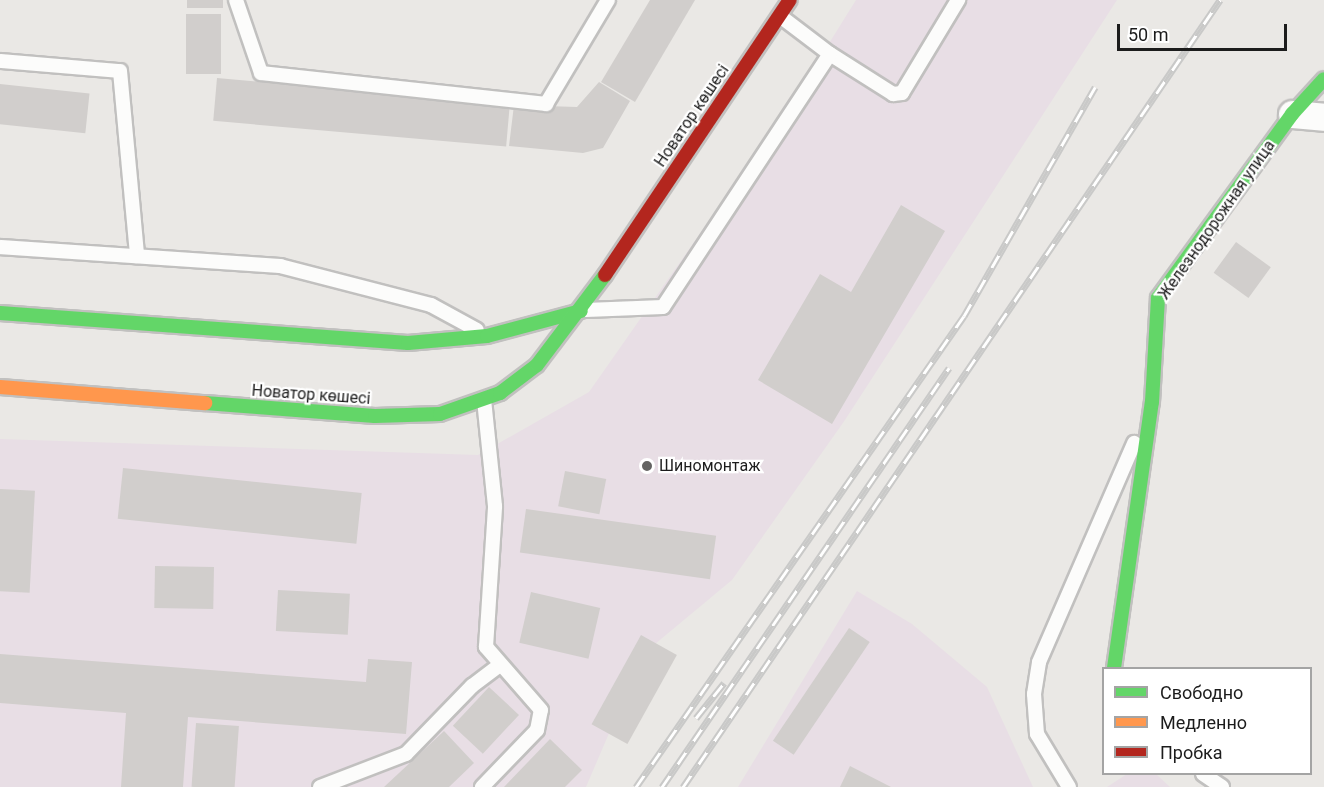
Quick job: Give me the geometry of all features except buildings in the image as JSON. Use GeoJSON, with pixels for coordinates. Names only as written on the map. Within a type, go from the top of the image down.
{"type":"FeatureCollection","features":[{"type":"Feature","properties":{"kind":"main road","name":"Новатор көшесі"},"geometry":{"type":"LineString","coordinates":[[0,387],[375,416],[440,414],[500,393],[537,365],[581,310],[790,0]]}},
{"type":"Feature","properties":{"kind":"main road","name":"Железнодорожная улица"},"geometry":{"type":"LineString","coordinates":[[1114,667],[1152,402],[1158,298],[1292,114],[1324,79]]}},
{"type":"Feature","properties":{"kind":"main road"},"geometry":{"type":"LineString","coordinates":[[7,314],[408,342],[487,336],[581,310]]}},
{"type":"Feature","properties":{"kind":"main road"},"geometry":{"type":"LineString","coordinates":[[487,336],[495,350]]}},
{"type":"Feature","properties":{"kind":"main road"},"geometry":{"type":"LineString","coordinates":[[500,393],[502,369]]}},
{"type":"Feature","properties":{"kind":"street"},"geometry":{"type":"LineString","coordinates":[[1292,114],[1324,117]]}},
{"type":"Feature","properties":{"kind":"lane"},"geometry":{"type":"LineString","coordinates":[[236,0],[261,73],[546,104],[608,0]]}},
{"type":"Feature","properties":{"kind":"lane"},"geometry":{"type":"LineString","coordinates":[[780,16],[830,54],[893,94],[902,93],[958,0]]}},
{"type":"Feature","properties":{"kind":"lane"},"geometry":{"type":"LineString","coordinates":[[581,310],[663,307],[830,54]]}},
{"type":"Feature","properties":{"kind":"lane"},"geometry":{"type":"LineString","coordinates":[[0,61],[120,71],[137,256]]}},
{"type":"Feature","properties":{"kind":"lane"},"geometry":{"type":"LineString","coordinates":[[0,247],[280,266],[431,305],[487,336]]}},
{"type":"Feature","properties":{"kind":"lane"},"geometry":{"type":"LineString","coordinates":[[0,304],[7,314]]}},
{"type":"Feature","properties":{"kind":"lane"},"geometry":{"type":"LineString","coordinates":[[482,787],[537,730],[541,710],[486,647],[495,506],[484,400]]}},
{"type":"Feature","properties":{"kind":"lane"},"geometry":{"type":"LineString","coordinates":[[1069,787],[1037,734],[1034,694],[1040,662],[1152,402]]}},
{"type":"Feature","properties":{"kind":"lane"},"geometry":{"type":"LineString","coordinates":[[320,787],[406,754],[472,686],[500,665]]}},
{"type":"Feature","properties":{"kind":"lane"},"geometry":{"type":"LineString","coordinates":[[1204,775],[1222,787]]}},
{"type":"Feature","properties":{"kind":"shaded area"},"geometry":{"type":"Polygon","coordinates":[[[856,0],[1117,0],[845,420],[732,580],[643,654],[586,787],[0,787],[0,439],[478,455],[589,392],[793,101],[856,0]]]}},
{"type":"Feature","properties":{"kind":"shaded area"},"geometry":{"type":"Polygon","coordinates":[[[857,591],[912,624],[987,687],[1033,787],[738,787],[857,591]]]}},
{"type":"Feature","properties":{"kind":"shaded area"},"geometry":{"type":"Polygon","coordinates":[[[1125,775],[1157,775],[1170,787],[1107,787],[1125,775]]]}},
{"type":"Feature","properties":{"kind":"railway"},"geometry":{"type":"LineString","coordinates":[[683,787],[1220,0]]}},
{"type":"Feature","properties":{"kind":"railway"},"geometry":{"type":"LineString","coordinates":[[636,787],[964,316],[1095,87]]}},
{"type":"Feature","properties":{"kind":"railway"},"geometry":{"type":"LineString","coordinates":[[662,787],[949,368]]}},
{"type":"Feature","properties":{"kind":"railway"},"geometry":{"type":"LineString","coordinates":[[696,718],[724,683]]}},
{"type":"Feature","properties":{"kind":"traffic: fast"},"geometry":{"type":"LineString","coordinates":[[1114,667],[1152,402],[1158,298],[1292,114],[1324,79]]}},
{"type":"Feature","properties":{"kind":"traffic: fast"},"geometry":{"type":"LineString","coordinates":[[205,403],[375,416],[440,414],[500,393],[537,365],[605,275]]}},
{"type":"Feature","properties":{"kind":"traffic: fast"},"geometry":{"type":"LineString","coordinates":[[0,313],[408,343],[487,336],[581,311]]}},
{"type":"Feature","properties":{"kind":"traffic: slow"},"geometry":{"type":"LineString","coordinates":[[0,387],[205,403]]}},
{"type":"Feature","properties":{"kind":"traffic: jam"},"geometry":{"type":"LineString","coordinates":[[605,275],[790,0]]}},
{"type":"Feature","properties":{"kind":"place","name":"Шиномонтаж"},"geometry":{"type":"Point","coordinates":[647,466]}}]}
